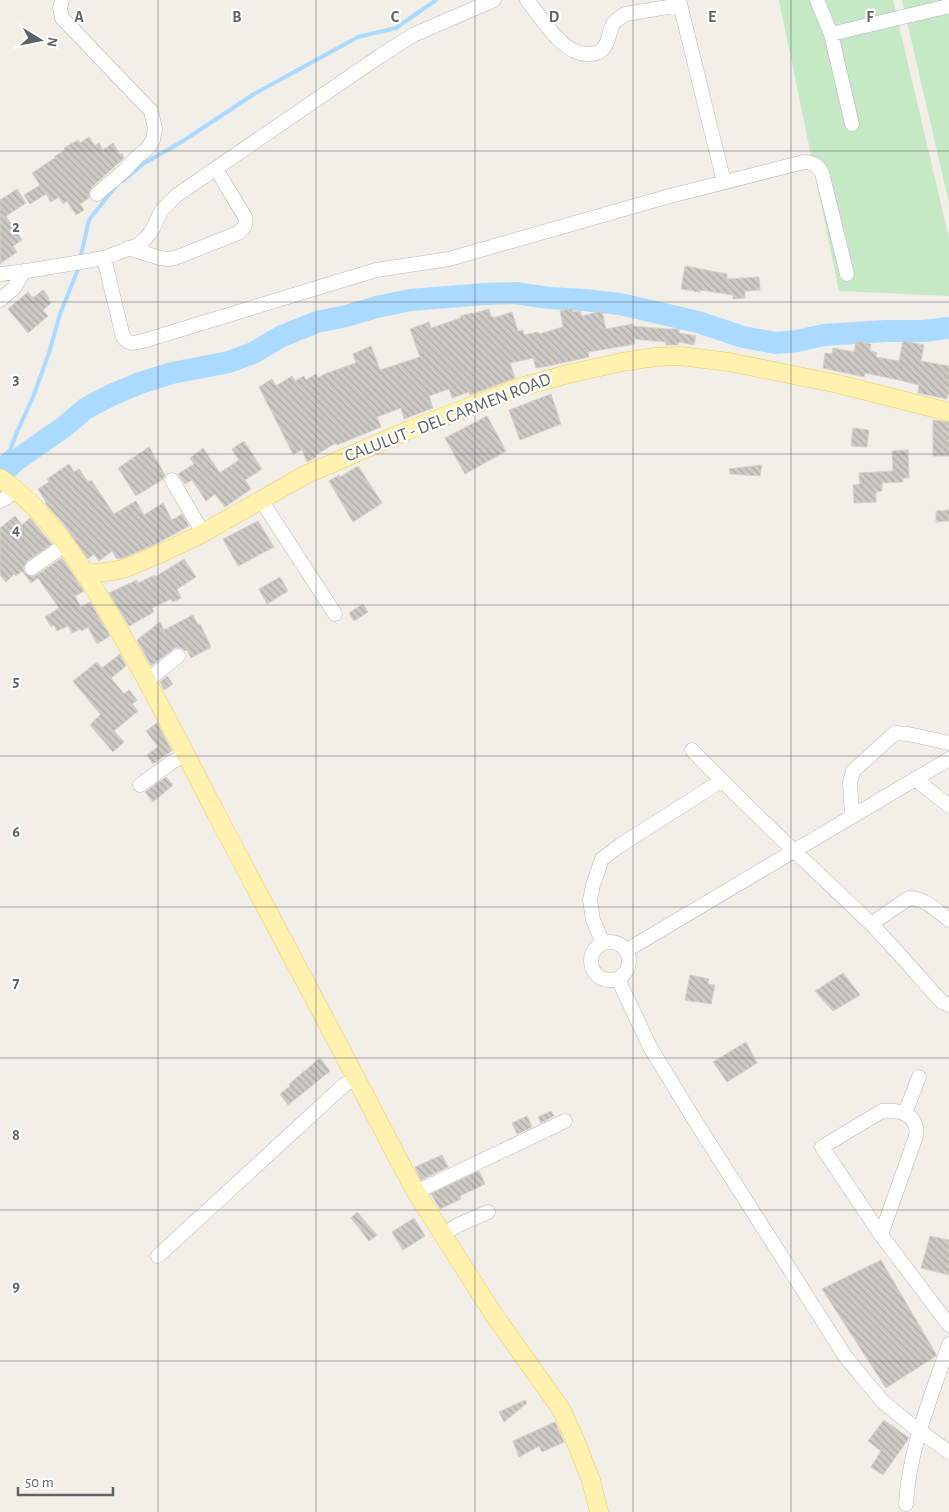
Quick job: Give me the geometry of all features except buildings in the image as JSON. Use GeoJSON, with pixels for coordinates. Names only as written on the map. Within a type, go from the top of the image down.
{"type":"FeatureCollection","features":[{"type":"Feature","properties":{"kind":"main road","name":"CALULUT - DEL CARMEN ROAD"},"geometry":{"type":"LineString","coordinates":[[86,574],[126,568],[164,552],[203,533],[305,475],[409,430],[521,387],[622,362],[655,357],[680,356],[753,366],[838,384],[949,412]]}},
{"type":"Feature","properties":{"kind":"main road"},"geometry":{"type":"LineString","coordinates":[[8,484],[40,511],[66,544],[86,574],[147,681],[416,1192],[492,1312],[561,1409],[591,1480],[599,1512]]}},
{"type":"Feature","properties":{"kind":"street"},"geometry":{"type":"LineString","coordinates":[[62,0],[60,8],[62,18],[151,111],[155,128],[153,140],[147,149],[97,194]]}},
{"type":"Feature","properties":{"kind":"street"},"geometry":{"type":"LineString","coordinates":[[0,274],[100,259],[144,240],[151,232],[162,210],[177,196],[216,169],[413,35],[494,0]]}},
{"type":"Feature","properties":{"kind":"street"},"geometry":{"type":"LineString","coordinates":[[527,0],[565,46],[578,53],[588,54],[597,53],[604,48],[613,24],[625,14],[680,3],[724,182]]}},
{"type":"Feature","properties":{"kind":"street"},"geometry":{"type":"LineString","coordinates":[[817,0],[831,34],[852,124]]}},
{"type":"Feature","properties":{"kind":"street"},"geometry":{"type":"LineString","coordinates":[[831,34],[949,6]]}},
{"type":"Feature","properties":{"kind":"street"},"geometry":{"type":"LineString","coordinates":[[100,259],[124,337],[128,342],[132,343],[376,270],[449,259],[666,197],[804,162],[814,163],[819,166],[847,274]]}},
{"type":"Feature","properties":{"kind":"street"},"geometry":{"type":"LineString","coordinates":[[128,248],[168,259],[175,258],[244,228],[246,224],[245,217],[216,169]]}},
{"type":"Feature","properties":{"kind":"street"},"geometry":{"type":"LineString","coordinates":[[0,300],[14,288],[26,271]]}},
{"type":"Feature","properties":{"kind":"street"},"geometry":{"type":"LineString","coordinates":[[172,480],[203,533]]}},
{"type":"Feature","properties":{"kind":"street"},"geometry":{"type":"LineString","coordinates":[[0,501],[6,498],[8,484]]}},
{"type":"Feature","properties":{"kind":"street"},"geometry":{"type":"LineString","coordinates":[[262,500],[335,614]]}},
{"type":"Feature","properties":{"kind":"street"},"geometry":{"type":"LineString","coordinates":[[32,568],[66,544]]}},
{"type":"Feature","properties":{"kind":"street"},"geometry":{"type":"LineString","coordinates":[[147,681],[178,656]]}},
{"type":"Feature","properties":{"kind":"street"},"geometry":{"type":"LineString","coordinates":[[852,815],[850,783],[852,771],[895,734],[908,734],[949,743]]}},
{"type":"Feature","properties":{"kind":"street"},"geometry":{"type":"LineString","coordinates":[[692,750],[792,851],[871,924],[942,1002],[949,1005]]}},
{"type":"Feature","properties":{"kind":"street"},"geometry":{"type":"LineString","coordinates":[[140,785],[172,762],[186,755]]}},
{"type":"Feature","properties":{"kind":"street"},"geometry":{"type":"LineString","coordinates":[[627,950],[949,758]]}},
{"type":"Feature","properties":{"kind":"street"},"geometry":{"type":"LineString","coordinates":[[915,779],[949,806]]}},
{"type":"Feature","properties":{"kind":"street"},"geometry":{"type":"LineString","coordinates":[[603,943],[593,920],[590,900],[602,859],[619,846],[721,781]]}},
{"type":"Feature","properties":{"kind":"street"},"geometry":{"type":"LineString","coordinates":[[871,924],[909,898],[922,900],[949,920]]}},
{"type":"Feature","properties":{"kind":"street"},"geometry":{"type":"LineString","coordinates":[[612,941],[620,944],[627,950],[630,961],[627,972],[618,979],[608,980],[599,976],[593,968],[591,959],[595,949],[603,943],[612,941]]}},
{"type":"Feature","properties":{"kind":"street"},"geometry":{"type":"LineString","coordinates":[[618,979],[654,1054],[845,1356],[882,1401],[920,1432],[949,1452]]}},
{"type":"Feature","properties":{"kind":"street"},"geometry":{"type":"LineString","coordinates":[[905,1113],[919,1077]]}},
{"type":"Feature","properties":{"kind":"street"},"geometry":{"type":"LineString","coordinates":[[158,1256],[344,1085],[356,1078]]}},
{"type":"Feature","properties":{"kind":"street"},"geometry":{"type":"LineString","coordinates":[[881,1235],[915,1139],[916,1127],[912,1119],[905,1113],[893,1110],[882,1111],[822,1147],[881,1235],[949,1325]]}},
{"type":"Feature","properties":{"kind":"street"},"geometry":{"type":"LineString","coordinates":[[416,1192],[565,1121]]}},
{"type":"Feature","properties":{"kind":"street"},"geometry":{"type":"LineString","coordinates":[[443,1235],[488,1212]]}},
{"type":"Feature","properties":{"kind":"street"},"geometry":{"type":"LineString","coordinates":[[906,1504],[907,1483],[920,1432],[949,1344]]}},
{"type":"Feature","properties":{"kind":"green space"},"geometry":{"type":"Polygon","coordinates":[[[779,0],[893,0],[949,238],[949,296],[839,291],[779,0]]]}},
{"type":"Feature","properties":{"kind":"green space"},"geometry":{"type":"Polygon","coordinates":[[[902,0],[949,0],[949,203],[902,0]]]}},
{"type":"Feature","properties":{"kind":"waterway"},"geometry":{"type":"LineString","coordinates":[[123,181],[143,164],[183,141],[254,94],[358,37],[396,28],[436,0]]}},
{"type":"Feature","properties":{"kind":"waterway"},"geometry":{"type":"LineString","coordinates":[[80,260],[89,220],[115,187]]}},
{"type":"Feature","properties":{"kind":"waterway"},"geometry":{"type":"LineString","coordinates":[[0,463],[2,457],[10,450],[33,397],[49,353],[60,314],[79,267]]}},
{"type":"Feature","properties":{"kind":"waterway"},"geometry":{"type":"LineString","coordinates":[[0,476],[15,461],[64,427],[85,409],[109,396],[140,383],[172,373],[229,362],[253,353],[282,336],[317,322],[410,300],[515,293],[620,304],[698,322],[743,337],[776,343],[824,335],[923,331],[949,328]]}}]}
